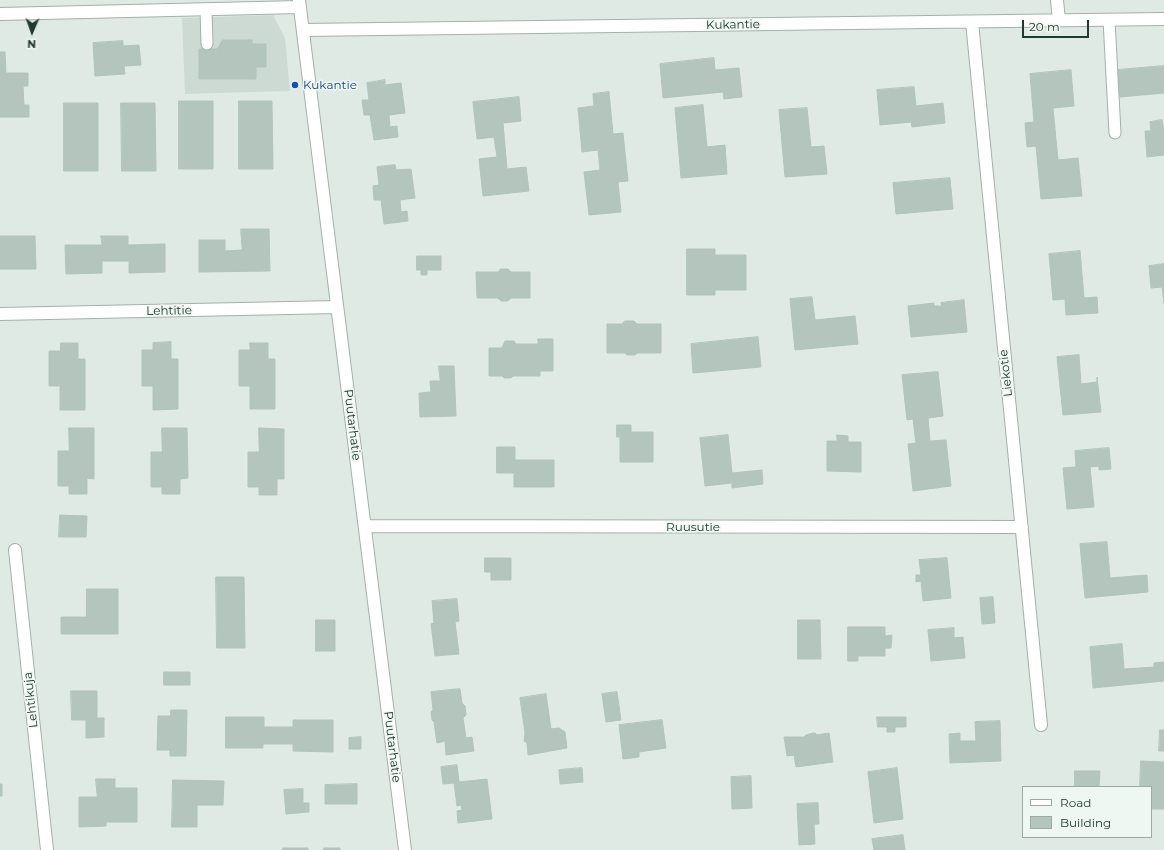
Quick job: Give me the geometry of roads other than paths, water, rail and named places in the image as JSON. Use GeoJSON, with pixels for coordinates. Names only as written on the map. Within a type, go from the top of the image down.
{"type":"FeatureCollection","features":[{"type":"Feature","properties":{"kind":"street"},"geometry":{"type":"LineString","coordinates":[[1057,0],[1059,20]]}},
{"type":"Feature","properties":{"kind":"street"},"geometry":{"type":"LineString","coordinates":[[0,14],[206,9],[300,4]]}},
{"type":"Feature","properties":{"kind":"street","name":"Puutarhatie"},"geometry":{"type":"LineString","coordinates":[[300,4],[405,850]]}},
{"type":"Feature","properties":{"kind":"street","name":"Kukantie"},"geometry":{"type":"LineString","coordinates":[[303,30],[1164,19]]}},
{"type":"Feature","properties":{"kind":"street","name":"Liekotie"},"geometry":{"type":"LineString","coordinates":[[972,22],[1042,725]]}},
{"type":"Feature","properties":{"kind":"street","name":"Lehtitie"},"geometry":{"type":"LineString","coordinates":[[0,314],[337,307]]}},
{"type":"Feature","properties":{"kind":"street","name":"Ruusutie"},"geometry":{"type":"LineString","coordinates":[[365,526],[1022,528]]}},
{"type":"Feature","properties":{"kind":"street","name":"Lehtikuja"},"geometry":{"type":"LineString","coordinates":[[15,550],[47,850]]}},
{"type":"Feature","properties":{"kind":"lane"},"geometry":{"type":"LineString","coordinates":[[206,9],[207,44]]}},
{"type":"Feature","properties":{"kind":"lane"},"geometry":{"type":"LineString","coordinates":[[1109,20],[1115,133]]}},
{"type":"Feature","properties":{"kind":"place","name":"Kukantie"},"geometry":{"type":"Point","coordinates":[295,85]}}]}
